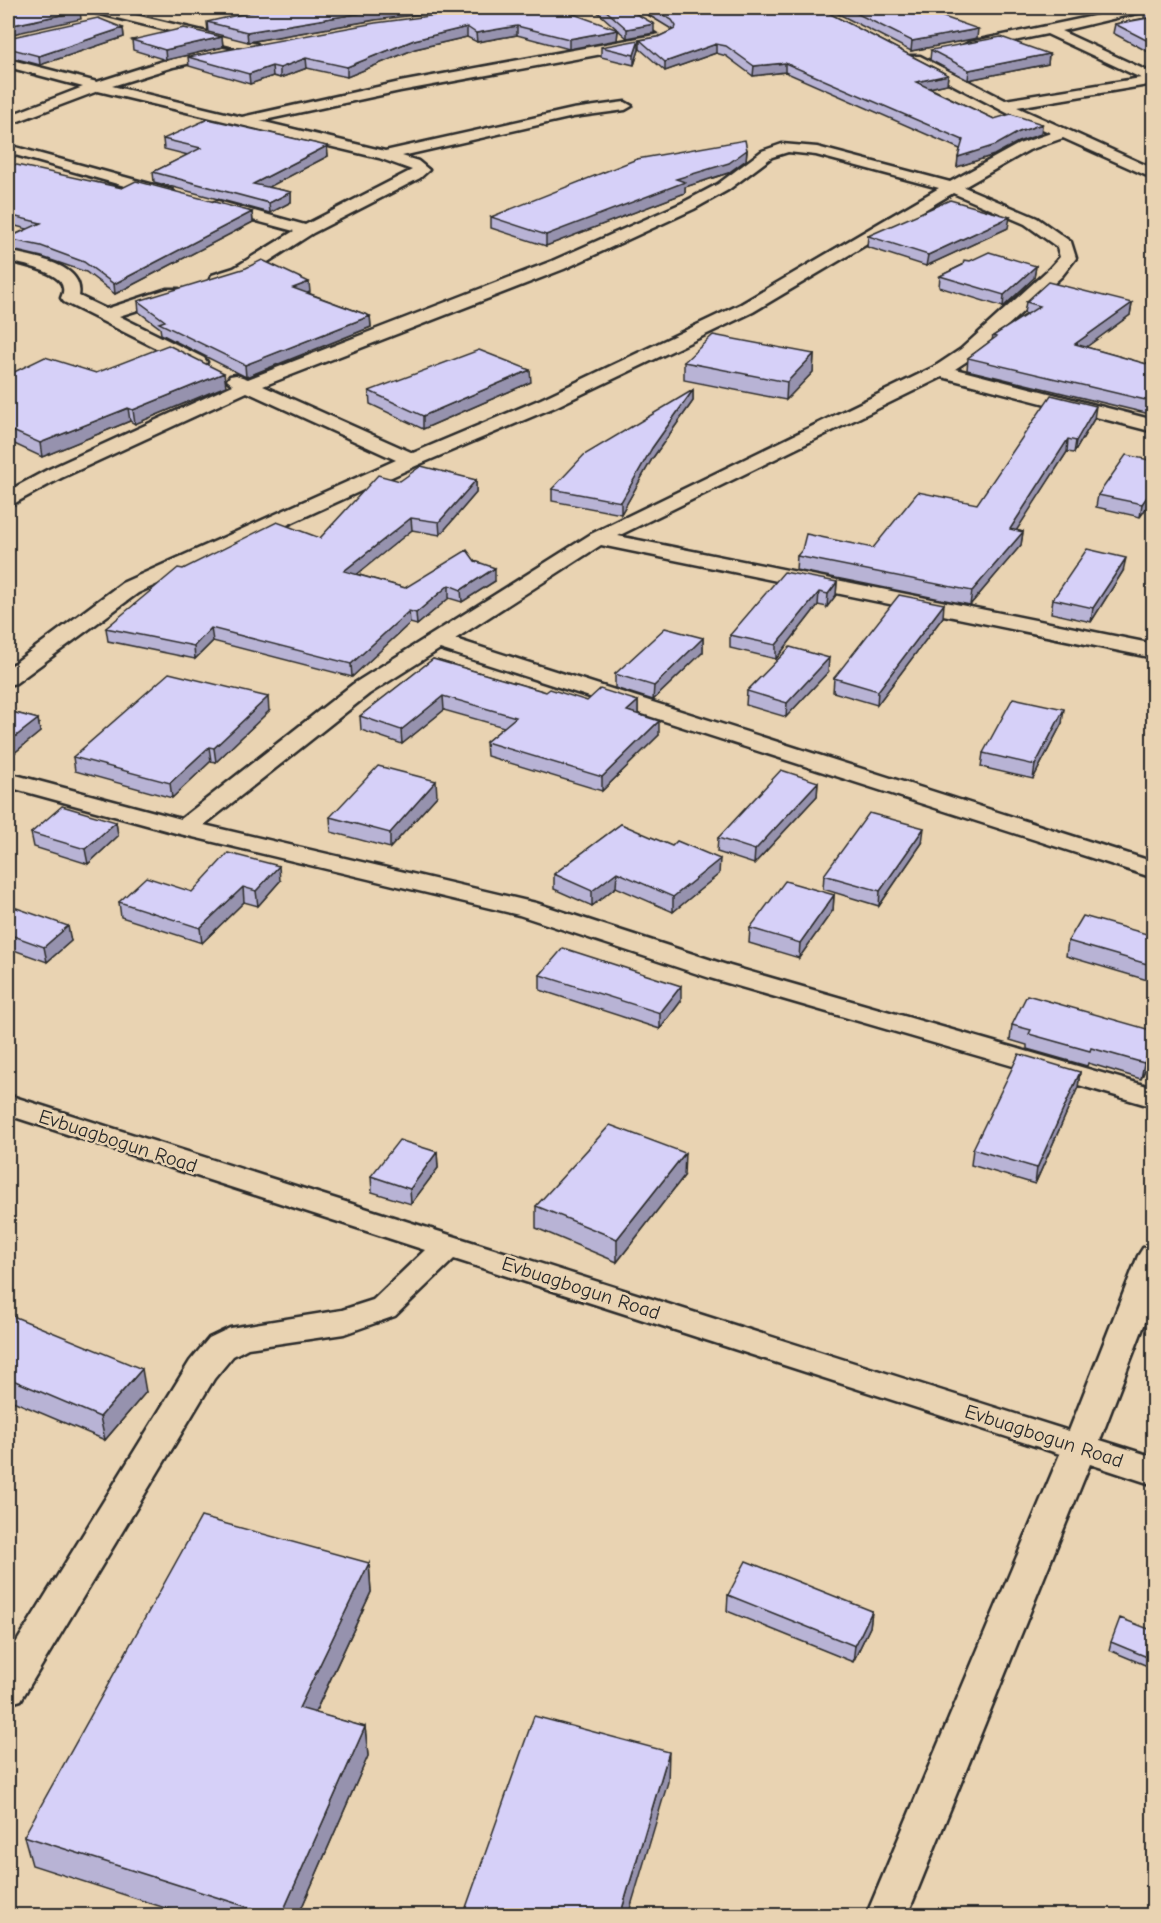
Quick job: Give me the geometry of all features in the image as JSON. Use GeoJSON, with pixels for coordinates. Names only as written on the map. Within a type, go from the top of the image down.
{"type":"FeatureCollection","features":[{"type":"Feature","properties":{"kind":"street"},"geometry":{"type":"LineString","coordinates":[[8,121],[95,86],[199,57],[258,46],[92,8]]}},
{"type":"Feature","properties":{"kind":"street"},"geometry":{"type":"LineString","coordinates":[[242,121],[420,82],[657,40],[667,36],[665,31],[625,8]]}},
{"type":"Feature","properties":{"kind":"street"},"geometry":{"type":"LineString","coordinates":[[1079,8],[1100,17]]}},
{"type":"Feature","properties":{"kind":"street"},"geometry":{"type":"LineString","coordinates":[[957,48],[1051,31],[1100,17],[1148,8]]}},
{"type":"Feature","properties":{"kind":"street"},"geometry":{"type":"LineString","coordinates":[[89,23],[156,9]]}},
{"type":"Feature","properties":{"kind":"street"},"geometry":{"type":"LineString","coordinates":[[1051,31],[1154,80]]}},
{"type":"Feature","properties":{"kind":"street"},"geometry":{"type":"LineString","coordinates":[[934,53],[906,55],[1003,105],[1154,175]]}},
{"type":"Feature","properties":{"kind":"street"},"geometry":{"type":"LineString","coordinates":[[8,63],[384,155],[413,164],[421,170],[307,230],[240,272],[206,282]]}},
{"type":"Feature","properties":{"kind":"street"},"geometry":{"type":"LineString","coordinates":[[1003,105],[1154,80]]}},
{"type":"Feature","properties":{"kind":"street"},"geometry":{"type":"LineString","coordinates":[[384,155],[573,113],[625,106]]}},
{"type":"Feature","properties":{"kind":"street"},"geometry":{"type":"LineString","coordinates":[[8,678],[130,588],[412,460],[548,404],[747,308],[802,278],[853,244],[941,195],[951,187],[1024,147],[1064,133]]}},
{"type":"Feature","properties":{"kind":"street"},"geometry":{"type":"LineString","coordinates":[[8,499],[54,474],[246,386],[558,265],[704,198],[776,150],[801,147],[951,187],[1031,221],[1065,245],[1068,258],[1056,272],[967,353],[940,371],[598,538],[435,640],[326,715],[185,828]]}},
{"type":"Feature","properties":{"kind":"street"},"geometry":{"type":"LineString","coordinates":[[8,149],[180,196]]}},
{"type":"Feature","properties":{"kind":"street"},"geometry":{"type":"LineString","coordinates":[[203,202],[307,230]]}},
{"type":"Feature","properties":{"kind":"street"},"geometry":{"type":"LineString","coordinates":[[8,256],[61,272],[71,283],[70,298],[246,386],[412,460]]}},
{"type":"Feature","properties":{"kind":"street"},"geometry":{"type":"LineString","coordinates":[[105,315],[184,290]]}},
{"type":"Feature","properties":{"kind":"street"},"geometry":{"type":"LineString","coordinates":[[940,371],[1154,426]]}},
{"type":"Feature","properties":{"kind":"street"},"geometry":{"type":"LineString","coordinates":[[598,538],[1154,651]]}},
{"type":"Feature","properties":{"kind":"street"},"geometry":{"type":"LineString","coordinates":[[435,640],[1154,870]]}},
{"type":"Feature","properties":{"kind":"street"},"geometry":{"type":"LineString","coordinates":[[8,780],[185,828],[527,909],[720,972],[1154,1098]]}},
{"type":"Feature","properties":{"kind":"street","name":"Evbuagbogun Road"},"geometry":{"type":"LineString","coordinates":[[8,1106],[1154,1471]]}},
{"type":"Feature","properties":{"kind":"street"},"geometry":{"type":"LineString","coordinates":[[8,1688],[202,1370],[221,1347],[242,1337],[344,1322],[384,1308],[448,1246]]}},
{"type":"Feature","properties":{"kind":"street"},"geometry":{"type":"LineString","coordinates":[[886,1916],[1080,1447],[1154,1256]]}},
{"type":"Feature","properties":{"kind":"building"},"geometry":{"type":"Polygon","coordinates":[[[8,8],[71,8],[80,11],[8,26],[8,8]]]}},
{"type":"Feature","properties":{"kind":"building"},"geometry":{"type":"Polygon","coordinates":[[[268,8],[399,8],[247,32],[207,22],[268,8]]]}},
{"type":"Feature","properties":{"kind":"building"},"geometry":{"type":"Polygon","coordinates":[[[492,8],[557,8],[618,30],[569,39],[517,26],[476,33],[467,27],[414,40],[347,67],[306,58],[280,68],[272,66],[249,74],[188,57],[375,23],[492,8]]]}},
{"type":"Feature","properties":{"kind":"building"},"geometry":{"type":"Polygon","coordinates":[[[603,8],[626,8],[654,24],[627,29],[603,8]]]}},
{"type":"Feature","properties":{"kind":"building"},"geometry":{"type":"Polygon","coordinates":[[[651,8],[819,8],[948,75],[916,82],[994,119],[1011,114],[1042,124],[1019,132],[996,145],[958,157],[963,140],[785,63],[754,66],[726,46],[716,44],[665,62],[640,40],[658,37],[675,29],[676,26],[672,20],[651,8]]]}},
{"type":"Feature","properties":{"kind":"building"},"geometry":{"type":"Polygon","coordinates":[[[846,8],[918,8],[978,29],[912,41],[846,8]]]}},
{"type":"Feature","properties":{"kind":"building"},"geometry":{"type":"Polygon","coordinates":[[[1154,17],[1154,44],[1115,24],[1154,17]]]}},
{"type":"Feature","properties":{"kind":"building"},"geometry":{"type":"Polygon","coordinates":[[[98,18],[123,28],[39,56],[8,48],[8,38],[98,18]]]}},
{"type":"Feature","properties":{"kind":"building"},"geometry":{"type":"Polygon","coordinates":[[[184,28],[222,37],[165,50],[132,40],[184,28]]]}},
{"type":"Feature","properties":{"kind":"building"},"geometry":{"type":"Polygon","coordinates":[[[1001,37],[1049,54],[969,70],[931,50],[1001,37]]]}},
{"type":"Feature","properties":{"kind":"building"},"geometry":{"type":"Polygon","coordinates":[[[639,40],[634,55],[601,47],[639,40]]]}},
{"type":"Feature","properties":{"kind":"building"},"geometry":{"type":"Polygon","coordinates":[[[208,119],[327,146],[253,184],[291,192],[269,203],[153,172],[201,148],[163,139],[208,119]]]}},
{"type":"Feature","properties":{"kind":"building"},"geometry":{"type":"Polygon","coordinates":[[[745,140],[747,150],[729,163],[676,179],[685,182],[546,235],[491,217],[637,159],[745,140]]]}},
{"type":"Feature","properties":{"kind":"building"},"geometry":{"type":"Polygon","coordinates":[[[12,164],[122,188],[136,181],[252,212],[114,284],[84,262],[41,246],[8,239],[41,223],[8,215],[8,166],[12,164]]]}},
{"type":"Feature","properties":{"kind":"building"},"geometry":{"type":"Polygon","coordinates":[[[950,200],[1010,217],[928,255],[868,236],[950,200]]]}},
{"type":"Feature","properties":{"kind":"building"},"geometry":{"type":"Polygon","coordinates":[[[989,252],[1036,266],[1004,295],[940,276],[963,265],[964,260],[970,261],[989,252]]]}},
{"type":"Feature","properties":{"kind":"building"},"geometry":{"type":"Polygon","coordinates":[[[262,260],[309,282],[293,288],[370,316],[245,365],[159,323],[165,321],[138,301],[246,268],[262,260]]]}},
{"type":"Feature","properties":{"kind":"building"},"geometry":{"type":"Polygon","coordinates":[[[1048,282],[1132,303],[1075,344],[1154,366],[1154,402],[968,358],[996,337],[993,336],[1040,306],[1026,302],[1048,282]]]}},
{"type":"Feature","properties":{"kind":"building"},"geometry":{"type":"Polygon","coordinates":[[[713,335],[814,354],[787,382],[684,362],[713,335]]]}},
{"type":"Feature","properties":{"kind":"building"},"geometry":{"type":"Polygon","coordinates":[[[168,345],[224,373],[133,410],[128,408],[40,443],[8,429],[8,375],[45,357],[96,373],[168,345]]]}},
{"type":"Feature","properties":{"kind":"building"},"geometry":{"type":"Polygon","coordinates":[[[479,350],[530,370],[423,416],[369,391],[479,350]]]}},
{"type":"Feature","properties":{"kind":"building"},"geometry":{"type":"Polygon","coordinates":[[[693,390],[652,448],[621,502],[552,489],[584,455],[693,390]]]}},
{"type":"Feature","properties":{"kind":"building"},"geometry":{"type":"Polygon","coordinates":[[[1051,395],[1096,406],[1076,441],[1068,439],[1010,529],[1023,532],[972,591],[797,556],[802,550],[806,534],[873,548],[918,492],[977,504],[1051,395]]]}},
{"type":"Feature","properties":{"kind":"building"},"geometry":{"type":"Polygon","coordinates":[[[1126,455],[1154,461],[1154,487],[1142,504],[1098,495],[1126,455]]]}},
{"type":"Feature","properties":{"kind":"building"},"geometry":{"type":"Polygon","coordinates":[[[421,466],[476,480],[439,522],[411,518],[344,571],[405,588],[467,550],[475,561],[495,568],[461,590],[449,585],[416,613],[409,611],[351,664],[211,628],[194,646],[106,628],[178,568],[183,569],[277,522],[320,538],[378,475],[400,481],[421,466]]]}},
{"type":"Feature","properties":{"kind":"building"},"geometry":{"type":"Polygon","coordinates":[[[1087,549],[1126,558],[1093,608],[1053,599],[1087,549]]]}},
{"type":"Feature","properties":{"kind":"building"},"geometry":{"type":"Polygon","coordinates":[[[784,572],[837,582],[828,594],[819,592],[776,645],[730,635],[784,572]]]}},
{"type":"Feature","properties":{"kind":"building"},"geometry":{"type":"Polygon","coordinates":[[[899,595],[944,604],[878,691],[834,678],[899,595]]]}},
{"type":"Feature","properties":{"kind":"building"},"geometry":{"type":"Polygon","coordinates":[[[665,628],[703,638],[654,686],[615,674],[665,628]]]}},
{"type":"Feature","properties":{"kind":"building"},"geometry":{"type":"Polygon","coordinates":[[[790,647],[829,658],[787,703],[747,691],[790,647]]]}},
{"type":"Feature","properties":{"kind":"building"},"geometry":{"type":"Polygon","coordinates":[[[433,659],[546,692],[550,689],[587,701],[600,689],[638,701],[627,711],[659,721],[602,777],[486,742],[516,717],[443,696],[401,730],[360,716],[433,659]]]}},
{"type":"Feature","properties":{"kind":"building"},"geometry":{"type":"Polygon","coordinates":[[[169,673],[268,697],[214,748],[209,747],[170,783],[73,757],[169,673]]]}},
{"type":"Feature","properties":{"kind":"building"},"geometry":{"type":"Polygon","coordinates":[[[1013,698],[1064,709],[1035,765],[983,753],[1013,698]]]}},
{"type":"Feature","properties":{"kind":"building"},"geometry":{"type":"Polygon","coordinates":[[[8,711],[38,719],[11,740],[8,739],[8,711]]]}},
{"type":"Feature","properties":{"kind":"building"},"geometry":{"type":"Polygon","coordinates":[[[378,766],[436,781],[390,833],[330,817],[378,766]]]}},
{"type":"Feature","properties":{"kind":"building"},"geometry":{"type":"Polygon","coordinates":[[[781,770],[818,782],[755,850],[718,838],[781,770]]]}},
{"type":"Feature","properties":{"kind":"building"},"geometry":{"type":"Polygon","coordinates":[[[62,806],[116,822],[85,849],[31,833],[62,806]]]}},
{"type":"Feature","properties":{"kind":"building"},"geometry":{"type":"Polygon","coordinates":[[[869,813],[924,828],[880,891],[824,875],[869,813]]]}},
{"type":"Feature","properties":{"kind":"building"},"geometry":{"type":"Polygon","coordinates":[[[621,824],[672,846],[677,841],[720,859],[673,897],[617,872],[592,891],[554,874],[621,824]]]}},
{"type":"Feature","properties":{"kind":"building"},"geometry":{"type":"Polygon","coordinates":[[[228,853],[279,866],[256,891],[243,887],[200,928],[119,902],[146,877],[192,892],[228,853]]]}},
{"type":"Feature","properties":{"kind":"building"},"geometry":{"type":"Polygon","coordinates":[[[785,881],[834,895],[800,943],[750,928],[785,881]]]}},
{"type":"Feature","properties":{"kind":"building"},"geometry":{"type":"Polygon","coordinates":[[[8,905],[68,926],[44,947],[8,934],[8,905]]]}},
{"type":"Feature","properties":{"kind":"building"},"geometry":{"type":"Polygon","coordinates":[[[1083,916],[1154,936],[1154,966],[1068,941],[1083,916]]]}},
{"type":"Feature","properties":{"kind":"building"},"geometry":{"type":"Polygon","coordinates":[[[563,948],[681,986],[660,1013],[540,975],[563,948]]]}},
{"type":"Feature","properties":{"kind":"building"},"geometry":{"type":"Polygon","coordinates":[[[1027,995],[1154,1031],[1154,1042],[1144,1063],[1029,1034],[1031,1030],[1012,1025],[1027,995]]]}},
{"type":"Feature","properties":{"kind":"building"},"geometry":{"type":"Polygon","coordinates":[[[1019,1054],[1080,1072],[1037,1168],[973,1149],[1019,1054]]]}},
{"type":"Feature","properties":{"kind":"building"},"geometry":{"type":"Polygon","coordinates":[[[610,1125],[685,1153],[617,1239],[536,1206],[610,1125]]]}},
{"type":"Feature","properties":{"kind":"building"},"geometry":{"type":"Polygon","coordinates":[[[399,1140],[437,1152],[410,1189],[371,1176],[399,1140]]]}},
{"type":"Feature","properties":{"kind":"building"},"geometry":{"type":"Polygon","coordinates":[[[8,1314],[142,1369],[100,1417],[8,1378],[8,1314]]]}},
{"type":"Feature","properties":{"kind":"building"},"geometry":{"type":"Polygon","coordinates":[[[201,1517],[369,1563],[299,1708],[365,1727],[281,1916],[24,1836],[201,1517]]]}},
{"type":"Feature","properties":{"kind":"building"},"geometry":{"type":"Polygon","coordinates":[[[746,1561],[872,1611],[855,1646],[728,1595],[746,1561]]]}},
{"type":"Feature","properties":{"kind":"building"},"geometry":{"type":"Polygon","coordinates":[[[1120,1618],[1154,1631],[1152,1659],[1111,1642],[1120,1618]]]}},
{"type":"Feature","properties":{"kind":"building"},"geometry":{"type":"Polygon","coordinates":[[[534,1716],[669,1752],[620,1916],[463,1916],[534,1716]]]}}]}
